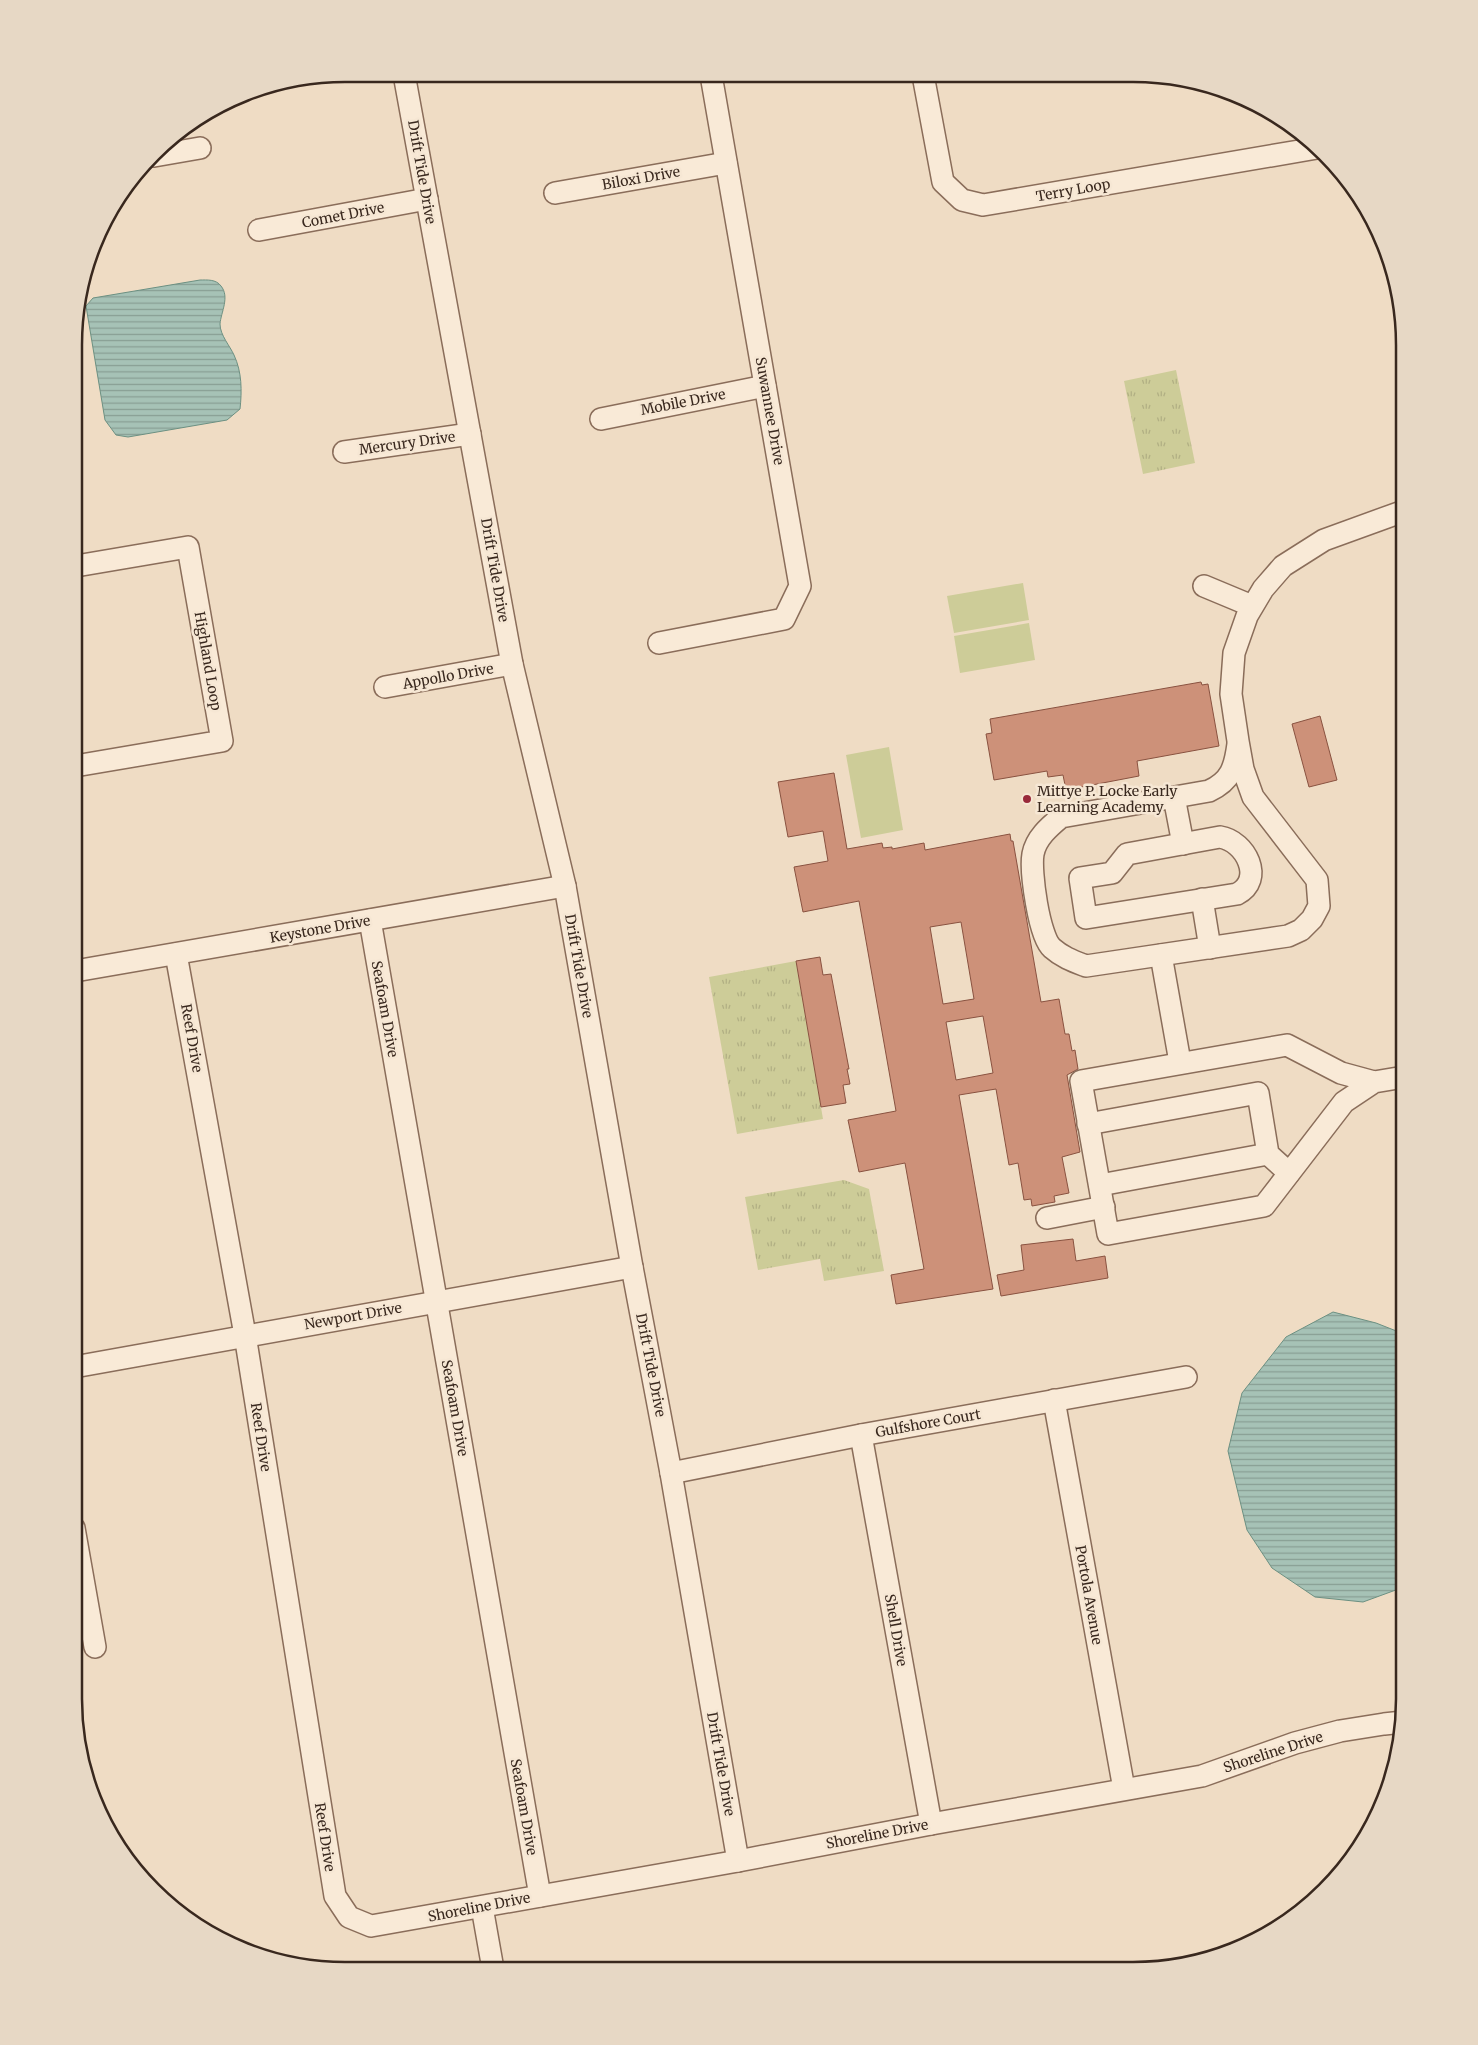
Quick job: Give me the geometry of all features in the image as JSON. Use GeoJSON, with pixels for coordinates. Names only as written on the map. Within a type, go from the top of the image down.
{"type":"FeatureCollection","features":[{"type":"Feature","properties":{"kind":"street","name":"Drift Tide Drive"},"geometry":{"type":"LineString","coordinates":[[405,82],[512,664],[565,886],[632,1267],[671,1472],[738,1862]]}},
{"type":"Feature","properties":{"kind":"street","name":"Suwannee Drive"},"geometry":{"type":"LineString","coordinates":[[659,643],[784,619],[800,586],[712,82]]}},
{"type":"Feature","properties":{"kind":"street","name":"Terry Loop"},"geometry":{"type":"LineString","coordinates":[[925,82],[943,182],[962,200],[983,205],[1308,149]]}},
{"type":"Feature","properties":{"kind":"street"},"geometry":{"type":"LineString","coordinates":[[165,154],[200,148]]}},
{"type":"Feature","properties":{"kind":"street","name":"Biloxi Drive"},"geometry":{"type":"LineString","coordinates":[[555,193],[726,163]]}},
{"type":"Feature","properties":{"kind":"street","name":"Comet Drive"},"geometry":{"type":"LineString","coordinates":[[259,230],[427,199]]}},
{"type":"Feature","properties":{"kind":"street","name":"Mobile Drive"},"geometry":{"type":"LineString","coordinates":[[601,419],[765,386]]}},
{"type":"Feature","properties":{"kind":"street","name":"Mercury Drive"},"geometry":{"type":"LineString","coordinates":[[344,452],[470,434]]}},
{"type":"Feature","properties":{"kind":"street"},"geometry":{"type":"LineString","coordinates":[[1238,742],[1236,760],[1230,775],[1221,785],[1208,790],[1060,817],[1043,833],[1033,852],[1032,877],[1042,927],[1050,947],[1066,959],[1086,966],[1288,936],[1301,930],[1312,920],[1319,906],[1317,880],[1253,796],[1243,769],[1231,694],[1234,654],[1252,606],[1263,588],[1283,566],[1324,540],[1396,514]]}},
{"type":"Feature","properties":{"kind":"street","name":"Highland Loop"},"geometry":{"type":"LineString","coordinates":[[82,565],[188,547],[222,741],[82,765]]}},
{"type":"Feature","properties":{"kind":"street"},"geometry":{"type":"LineString","coordinates":[[1204,586],[1252,606]]}},
{"type":"Feature","properties":{"kind":"street","name":"Appollo Drive"},"geometry":{"type":"LineString","coordinates":[[385,687],[512,664]]}},
{"type":"Feature","properties":{"kind":"street"},"geometry":{"type":"LineString","coordinates":[[1174,796],[1183,844]]}},
{"type":"Feature","properties":{"kind":"street"},"geometry":{"type":"LineString","coordinates":[[1220,837],[1230,839],[1246,855],[1251,876],[1248,886],[1237,894],[1086,918],[1080,878],[1112,873],[1127,854],[1183,844],[1220,837]]}},
{"type":"Feature","properties":{"kind":"street","name":"Keystone Drive"},"geometry":{"type":"LineString","coordinates":[[82,970],[565,886]]}},
{"type":"Feature","properties":{"kind":"street"},"geometry":{"type":"LineString","coordinates":[[1202,899],[1210,948]]}},
{"type":"Feature","properties":{"kind":"street","name":"Seafoam Drive"},"geometry":{"type":"LineString","coordinates":[[370,920],[540,1896]]}},
{"type":"Feature","properties":{"kind":"street","name":"Reef Drive"},"geometry":{"type":"LineString","coordinates":[[176,954],[245,1335],[335,1896],[349,1918]]}},
{"type":"Feature","properties":{"kind":"street"},"geometry":{"type":"LineString","coordinates":[[1161,956],[1180,1062]]}},
{"type":"Feature","properties":{"kind":"street"},"geometry":{"type":"LineString","coordinates":[[1374,1082],[1341,1073],[1287,1045],[1180,1062],[1080,1081],[1108,1234],[1264,1206],[1344,1102],[1374,1082],[1396,1078]]}},
{"type":"Feature","properties":{"kind":"street"},"geometry":{"type":"LineString","coordinates":[[1088,1124],[1258,1093],[1268,1154],[1289,1173]]}},
{"type":"Feature","properties":{"kind":"street"},"geometry":{"type":"LineString","coordinates":[[1100,1185],[1268,1154]]}},
{"type":"Feature","properties":{"kind":"street"},"geometry":{"type":"LineString","coordinates":[[1048,1218],[1104,1207]]}},
{"type":"Feature","properties":{"kind":"street","name":"Newport Drive"},"geometry":{"type":"LineString","coordinates":[[82,1366],[632,1267]]}},
{"type":"Feature","properties":{"kind":"street","name":"Gulfshore Court"},"geometry":{"type":"LineString","coordinates":[[671,1472],[861,1435],[1186,1377]]}},
{"type":"Feature","properties":{"kind":"street","name":"Portola Avenue"},"geometry":{"type":"LineString","coordinates":[[1054,1400],[1124,1789]]}},
{"type":"Feature","properties":{"kind":"street","name":"Shell Drive"},"geometry":{"type":"LineString","coordinates":[[861,1435],[931,1824]]}},
{"type":"Feature","properties":{"kind":"street"},"geometry":{"type":"LineString","coordinates":[[82,1573],[95,1647]]}},
{"type":"Feature","properties":{"kind":"street","name":"Shoreline Drive"},"geometry":{"type":"LineString","coordinates":[[349,1918],[372,1926],[482,1908],[540,1896],[738,1862],[931,1824],[1202,1776],[1295,1742],[1340,1731],[1394,1723]]}},
{"type":"Feature","properties":{"kind":"street"},"geometry":{"type":"LineString","coordinates":[[482,1908],[492,1962]]}},
{"type":"Feature","properties":{"kind":"green space"},"geometry":{"type":"Polygon","coordinates":[[[1176,370],[1195,463],[1143,474],[1124,381],[1176,370]]]}},
{"type":"Feature","properties":{"kind":"green space"},"geometry":{"type":"Polygon","coordinates":[[[1023,583],[1029,620],[954,633],[947,596],[1023,583]]]}},
{"type":"Feature","properties":{"kind":"green space"},"geometry":{"type":"Polygon","coordinates":[[[1029,623],[1035,660],[960,673],[954,636],[1029,623]]]}},
{"type":"Feature","properties":{"kind":"green space"},"geometry":{"type":"Polygon","coordinates":[[[889,747],[903,830],[861,838],[846,755],[889,747]]]}},
{"type":"Feature","properties":{"kind":"green space"},"geometry":{"type":"Polygon","coordinates":[[[796,961],[823,1119],[737,1134],[709,977],[796,961]]]}},
{"type":"Feature","properties":{"kind":"green space"},"geometry":{"type":"Polygon","coordinates":[[[844,1180],[869,1189],[884,1271],[824,1281],[820,1259],[758,1270],[745,1197],[844,1180]]]}},
{"type":"Feature","properties":{"kind":"shaded area"},"geometry":{"type":"Polygon","coordinates":[[[200,280],[217,282],[224,290],[225,300],[220,328],[239,368],[241,388],[240,409],[227,420],[128,437],[116,435],[105,420],[86,306],[93,298],[200,280]]]}},
{"type":"Feature","properties":{"kind":"shaded area"},"geometry":{"type":"Polygon","coordinates":[[[1333,1312],[1376,1323],[1396,1331],[1396,1590],[1363,1602],[1315,1597],[1272,1568],[1247,1530],[1228,1451],[1242,1393],[1286,1337],[1333,1312]]]}},
{"type":"Feature","properties":{"kind":"building"},"geometry":{"type":"Polygon","coordinates":[[[1201,682],[1202,685],[1208,684],[1219,746],[1137,761],[1139,776],[1066,790],[1063,775],[1048,777],[1047,771],[994,780],[986,734],[992,733],[990,719],[1201,682]]]}},
{"type":"Feature","properties":{"kind":"building"},"geometry":{"type":"Polygon","coordinates":[[[1320,716],[1337,780],[1309,787],[1292,724],[1320,716]]]}},
{"type":"Feature","properties":{"kind":"building"},"geometry":{"type":"Polygon","coordinates":[[[834,773],[847,849],[882,843],[883,848],[892,847],[892,849],[924,843],[925,850],[1010,834],[1011,841],[1013,841],[1041,1002],[1059,999],[1065,1034],[1069,1034],[1072,1051],[1075,1050],[1078,1069],[1067,1075],[1080,1152],[1062,1157],[1069,1193],[1054,1196],[1055,1202],[1032,1206],[1031,1199],[1024,1200],[1018,1163],[1009,1165],[996,1089],[959,1095],[993,1289],[896,1304],[891,1275],[924,1269],[905,1163],[859,1172],[848,1120],[896,1111],[859,901],[803,912],[794,867],[828,861],[823,831],[788,837],[778,782],[834,773]],[[961,922],[930,927],[943,1004],[974,999],[961,922]],[[983,1016],[946,1022],[956,1080],[993,1073],[983,1016]]]}},
{"type":"Feature","properties":{"kind":"building"},"geometry":{"type":"Polygon","coordinates":[[[820,957],[823,975],[831,974],[849,1069],[847,1069],[850,1084],[843,1085],[846,1103],[821,1107],[796,961],[820,957]]]}},
{"type":"Feature","properties":{"kind":"building"},"geometry":{"type":"Polygon","coordinates":[[[1073,1239],[1076,1261],[1105,1256],[1108,1278],[1001,1296],[997,1275],[1024,1270],[1021,1245],[1073,1239]]]}},
{"type":"Feature","properties":{"kind":"place","name":"Mittye P. Locke Early Learning Academy"},"geometry":{"type":"Point","coordinates":[1027,799]}}]}
